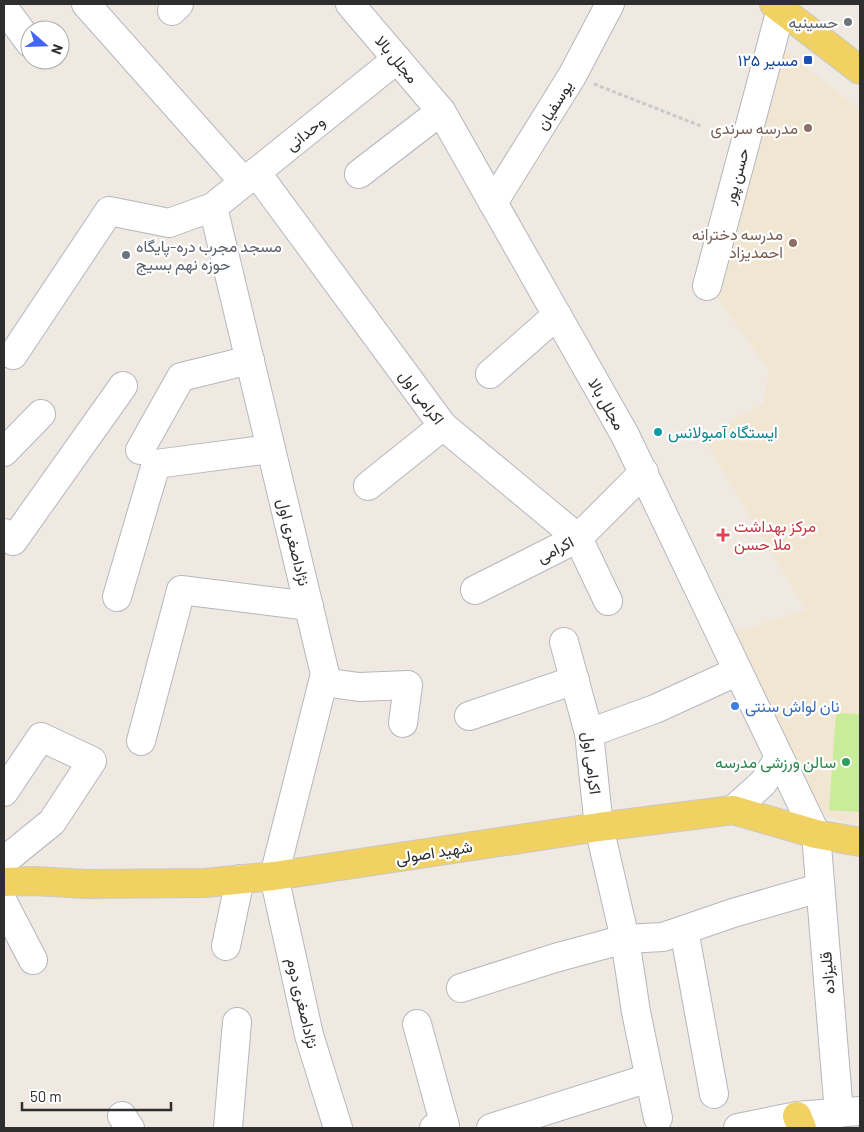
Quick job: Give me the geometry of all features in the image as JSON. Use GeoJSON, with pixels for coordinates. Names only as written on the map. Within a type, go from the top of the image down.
{"type":"FeatureCollection","features":[{"type":"Feature","properties":{"kind":"main road"},"geometry":{"type":"LineString","coordinates":[[777,7],[860,70]]}},
{"type":"Feature","properties":{"kind":"main road","name":"شهید اصولی"},"geometry":{"type":"LineString","coordinates":[[4,882],[33,880],[156,884],[205,883],[274,876],[599,827],[733,810],[816,834],[860,842]]}},
{"type":"Feature","properties":{"kind":"street","name":"اکرامی اول"},"geometry":{"type":"LineString","coordinates":[[86,4],[250,177],[443,426],[578,538],[608,601]]}},
{"type":"Feature","properties":{"kind":"street","name":"مجلل بالا"},"geometry":{"type":"LineString","coordinates":[[350,4],[441,111],[493,202],[644,472],[736,672],[816,834]]}},
{"type":"Feature","properties":{"kind":"street","name":"یوسفیان"},"geometry":{"type":"LineString","coordinates":[[493,202],[572,76],[610,4]]}},
{"type":"Feature","properties":{"kind":"street","name":"حسن پور"},"geometry":{"type":"LineString","coordinates":[[707,286],[777,7]]}},
{"type":"Feature","properties":{"kind":"street"},"geometry":{"type":"LineString","coordinates":[[4,8],[20,30]]}},
{"type":"Feature","properties":{"kind":"street","name":"وحدانی"},"geometry":{"type":"LineString","coordinates":[[13,355],[109,211],[169,223],[212,207],[397,59]]}},
{"type":"Feature","properties":{"kind":"street"},"geometry":{"type":"LineString","coordinates":[[359,174],[441,111]]}},
{"type":"Feature","properties":{"kind":"street","name":"نژاداصغری اول"},"geometry":{"type":"LineString","coordinates":[[212,207],[325,674],[274,876]]}},
{"type":"Feature","properties":{"kind":"street"},"geometry":{"type":"LineString","coordinates":[[490,374],[556,315]]}},
{"type":"Feature","properties":{"kind":"street"},"geometry":{"type":"LineString","coordinates":[[140,450],[181,377],[250,360]]}},
{"type":"Feature","properties":{"kind":"street"},"geometry":{"type":"LineString","coordinates":[[4,533],[13,540],[123,386]]}},
{"type":"Feature","properties":{"kind":"street"},"geometry":{"type":"LineString","coordinates":[[4,452],[41,414]]}},
{"type":"Feature","properties":{"kind":"street"},"geometry":{"type":"LineString","coordinates":[[368,486],[443,426]]}},
{"type":"Feature","properties":{"kind":"street"},"geometry":{"type":"LineString","coordinates":[[117,597],[156,464],[271,449]]}},
{"type":"Feature","properties":{"kind":"street","name":"اکرامی"},"geometry":{"type":"LineString","coordinates":[[475,590],[578,538],[644,472]]}},
{"type":"Feature","properties":{"kind":"street"},"geometry":{"type":"LineString","coordinates":[[141,741],[181,590],[309,606]]}},
{"type":"Feature","properties":{"kind":"street","name":"اکرامی اول"},"geometry":{"type":"LineString","coordinates":[[564,642],[589,733],[599,827],[625,940],[636,1012],[658,1118]]}},
{"type":"Feature","properties":{"kind":"street"},"geometry":{"type":"LineString","coordinates":[[589,733],[655,709],[736,672]]}},
{"type":"Feature","properties":{"kind":"street"},"geometry":{"type":"LineString","coordinates":[[469,716],[575,680]]}},
{"type":"Feature","properties":{"kind":"street"},"geometry":{"type":"LineString","coordinates":[[323,682],[359,687],[408,685],[403,723]]}},
{"type":"Feature","properties":{"kind":"street"},"geometry":{"type":"LineString","coordinates":[[4,792],[41,737],[92,761],[52,822],[4,861]]}},
{"type":"Feature","properties":{"kind":"street"},"geometry":{"type":"LineString","coordinates":[[733,810],[763,784],[779,758]]}},
{"type":"Feature","properties":{"kind":"street","name":"قلیزاده"},"geometry":{"type":"LineString","coordinates":[[816,834],[819,888],[849,1112]]}},
{"type":"Feature","properties":{"kind":"street","name":"نژاداصغری دوم"},"geometry":{"type":"LineString","coordinates":[[274,876],[309,1036],[338,1128]]}},
{"type":"Feature","properties":{"kind":"street"},"geometry":{"type":"LineString","coordinates":[[226,946],[240,879]]}},
{"type":"Feature","properties":{"kind":"street"},"geometry":{"type":"LineString","coordinates":[[461,988],[554,958],[625,940],[663,937],[819,888]]}},
{"type":"Feature","properties":{"kind":"street"},"geometry":{"type":"LineString","coordinates":[[4,904],[33,960]]}},
{"type":"Feature","properties":{"kind":"street"},"geometry":{"type":"LineString","coordinates":[[684,930],[714,1094]]}},
{"type":"Feature","properties":{"kind":"street"},"geometry":{"type":"LineString","coordinates":[[228,1128],[237,1022]]}},
{"type":"Feature","properties":{"kind":"street"},"geometry":{"type":"LineString","coordinates":[[417,1024],[445,1126],[434,1128]]}},
{"type":"Feature","properties":{"kind":"street"},"geometry":{"type":"LineString","coordinates":[[491,1128],[649,1078]]}},
{"type":"Feature","properties":{"kind":"street"},"geometry":{"type":"LineString","coordinates":[[738,1128],[800,1122],[849,1112]]}},
{"type":"Feature","properties":{"kind":"path"},"geometry":{"type":"LineString","coordinates":[[572,76],[700,126]]}},
{"type":"Feature","properties":{"kind":"shaded area"},"geometry":{"type":"Polygon","coordinates":[[[780,47],[860,110],[860,827],[815,812],[733,633],[806,610],[703,437],[764,403],[769,370],[714,293],[780,47]]]}},
{"type":"Feature","properties":{"kind":"green space","name":"سالن ورزشی مدرسه"},"geometry":{"type":"Polygon","coordinates":[[[836,713],[860,714],[860,812],[829,810],[836,713]]]}},
{"type":"Feature","properties":{"kind":"place","name":"حسینیه"},"geometry":{"type":"Point","coordinates":[848,22]}},
{"type":"Feature","properties":{"kind":"place","name":"مسیر ۱۲۵"},"geometry":{"type":"Point","coordinates":[808,60]}},
{"type":"Feature","properties":{"kind":"place","name":"مدرسه سرندی"},"geometry":{"type":"Point","coordinates":[808,128]}},
{"type":"Feature","properties":{"kind":"place","name":"مدرسه دخترانه احمدیزاد"},"geometry":{"type":"Point","coordinates":[793,243]}},
{"type":"Feature","properties":{"kind":"place","name":"مسجد مجرب دره-پایگاه حوزه نهم بسیج"},"geometry":{"type":"Point","coordinates":[126,255]}},
{"type":"Feature","properties":{"kind":"place","name":"ایستگاه آمبولانس"},"geometry":{"type":"Point","coordinates":[658,432]}},
{"type":"Feature","properties":{"kind":"place","name":"مرکز بهداشت ملا حسن"},"geometry":{"type":"Point","coordinates":[723,535]}},
{"type":"Feature","properties":{"kind":"place","name":"نان لواش سنتی"},"geometry":{"type":"Point","coordinates":[735,706]}},
{"type":"Feature","properties":{"kind":"place","name":"سالن ورزشی مدرسه"},"geometry":{"type":"Point","coordinates":[846,762]}}]}
